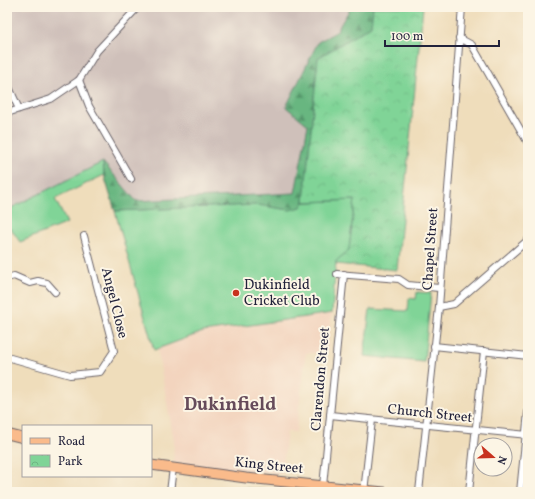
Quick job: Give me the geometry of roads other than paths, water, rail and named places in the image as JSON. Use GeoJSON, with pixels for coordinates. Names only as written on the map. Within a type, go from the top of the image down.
{"type":"FeatureCollection","features":[{"type":"Feature","properties":{"kind":"main road"},"geometry":{"type":"LineString","coordinates":[[7,434],[22,438]]}},
{"type":"Feature","properties":{"kind":"main road","name":"King Street"},"geometry":{"type":"LineString","coordinates":[[152,465],[246,478],[384,492]]}},
{"type":"Feature","properties":{"kind":"street"},"geometry":{"type":"LineString","coordinates":[[7,113],[51,99],[79,80],[97,51],[138,7]]}},
{"type":"Feature","properties":{"kind":"street","name":"Chapel Street"},"geometry":{"type":"LineString","coordinates":[[418,492],[439,307],[458,38],[462,7]]}},
{"type":"Feature","properties":{"kind":"street"},"geometry":{"type":"LineString","coordinates":[[458,38],[472,45],[525,132],[528,143]]}},
{"type":"Feature","properties":{"kind":"street"},"geometry":{"type":"LineString","coordinates":[[79,80],[89,106],[131,179]]}},
{"type":"Feature","properties":{"kind":"street"},"geometry":{"type":"LineString","coordinates":[[7,83],[19,109]]}},
{"type":"Feature","properties":{"kind":"street","name":"Angel Close"},"geometry":{"type":"LineString","coordinates":[[7,358],[70,375],[100,372],[114,351],[84,236]]}},
{"type":"Feature","properties":{"kind":"street"},"geometry":{"type":"LineString","coordinates":[[439,307],[454,304],[528,240]]}},
{"type":"Feature","properties":{"kind":"street"},"geometry":{"type":"LineString","coordinates":[[337,274],[399,279],[408,285],[440,288]]}},
{"type":"Feature","properties":{"kind":"street","name":"Clarendon Street"},"geometry":{"type":"LineString","coordinates":[[323,486],[336,341],[344,274]]}},
{"type":"Feature","properties":{"kind":"street"},"geometry":{"type":"LineString","coordinates":[[7,278],[14,276],[30,283],[38,281],[47,283],[56,292]]}},
{"type":"Feature","properties":{"kind":"street"},"geometry":{"type":"LineString","coordinates":[[434,346],[528,356]]}},
{"type":"Feature","properties":{"kind":"street"},"geometry":{"type":"LineString","coordinates":[[469,492],[484,351]]}},
{"type":"Feature","properties":{"kind":"street"},"geometry":{"type":"LineString","coordinates":[[520,492],[527,435],[528,412]]}},
{"type":"Feature","properties":{"kind":"street","name":"Church Street"},"geometry":{"type":"LineString","coordinates":[[330,415],[527,435]]}},
{"type":"Feature","properties":{"kind":"street"},"geometry":{"type":"LineString","coordinates":[[364,491],[372,420]]}},
{"type":"Feature","properties":{"kind":"street"},"geometry":{"type":"LineString","coordinates":[[170,492],[173,468]]}},
{"type":"Feature","properties":{"kind":"place","name":"Dukinfield Cricket Club"},"geometry":{"type":"Point","coordinates":[236,293]}},
{"type":"Feature","properties":{"kind":"district","name":"Dukinfield"},"geometry":{"type":"Point","coordinates":[230,405]}}]}
